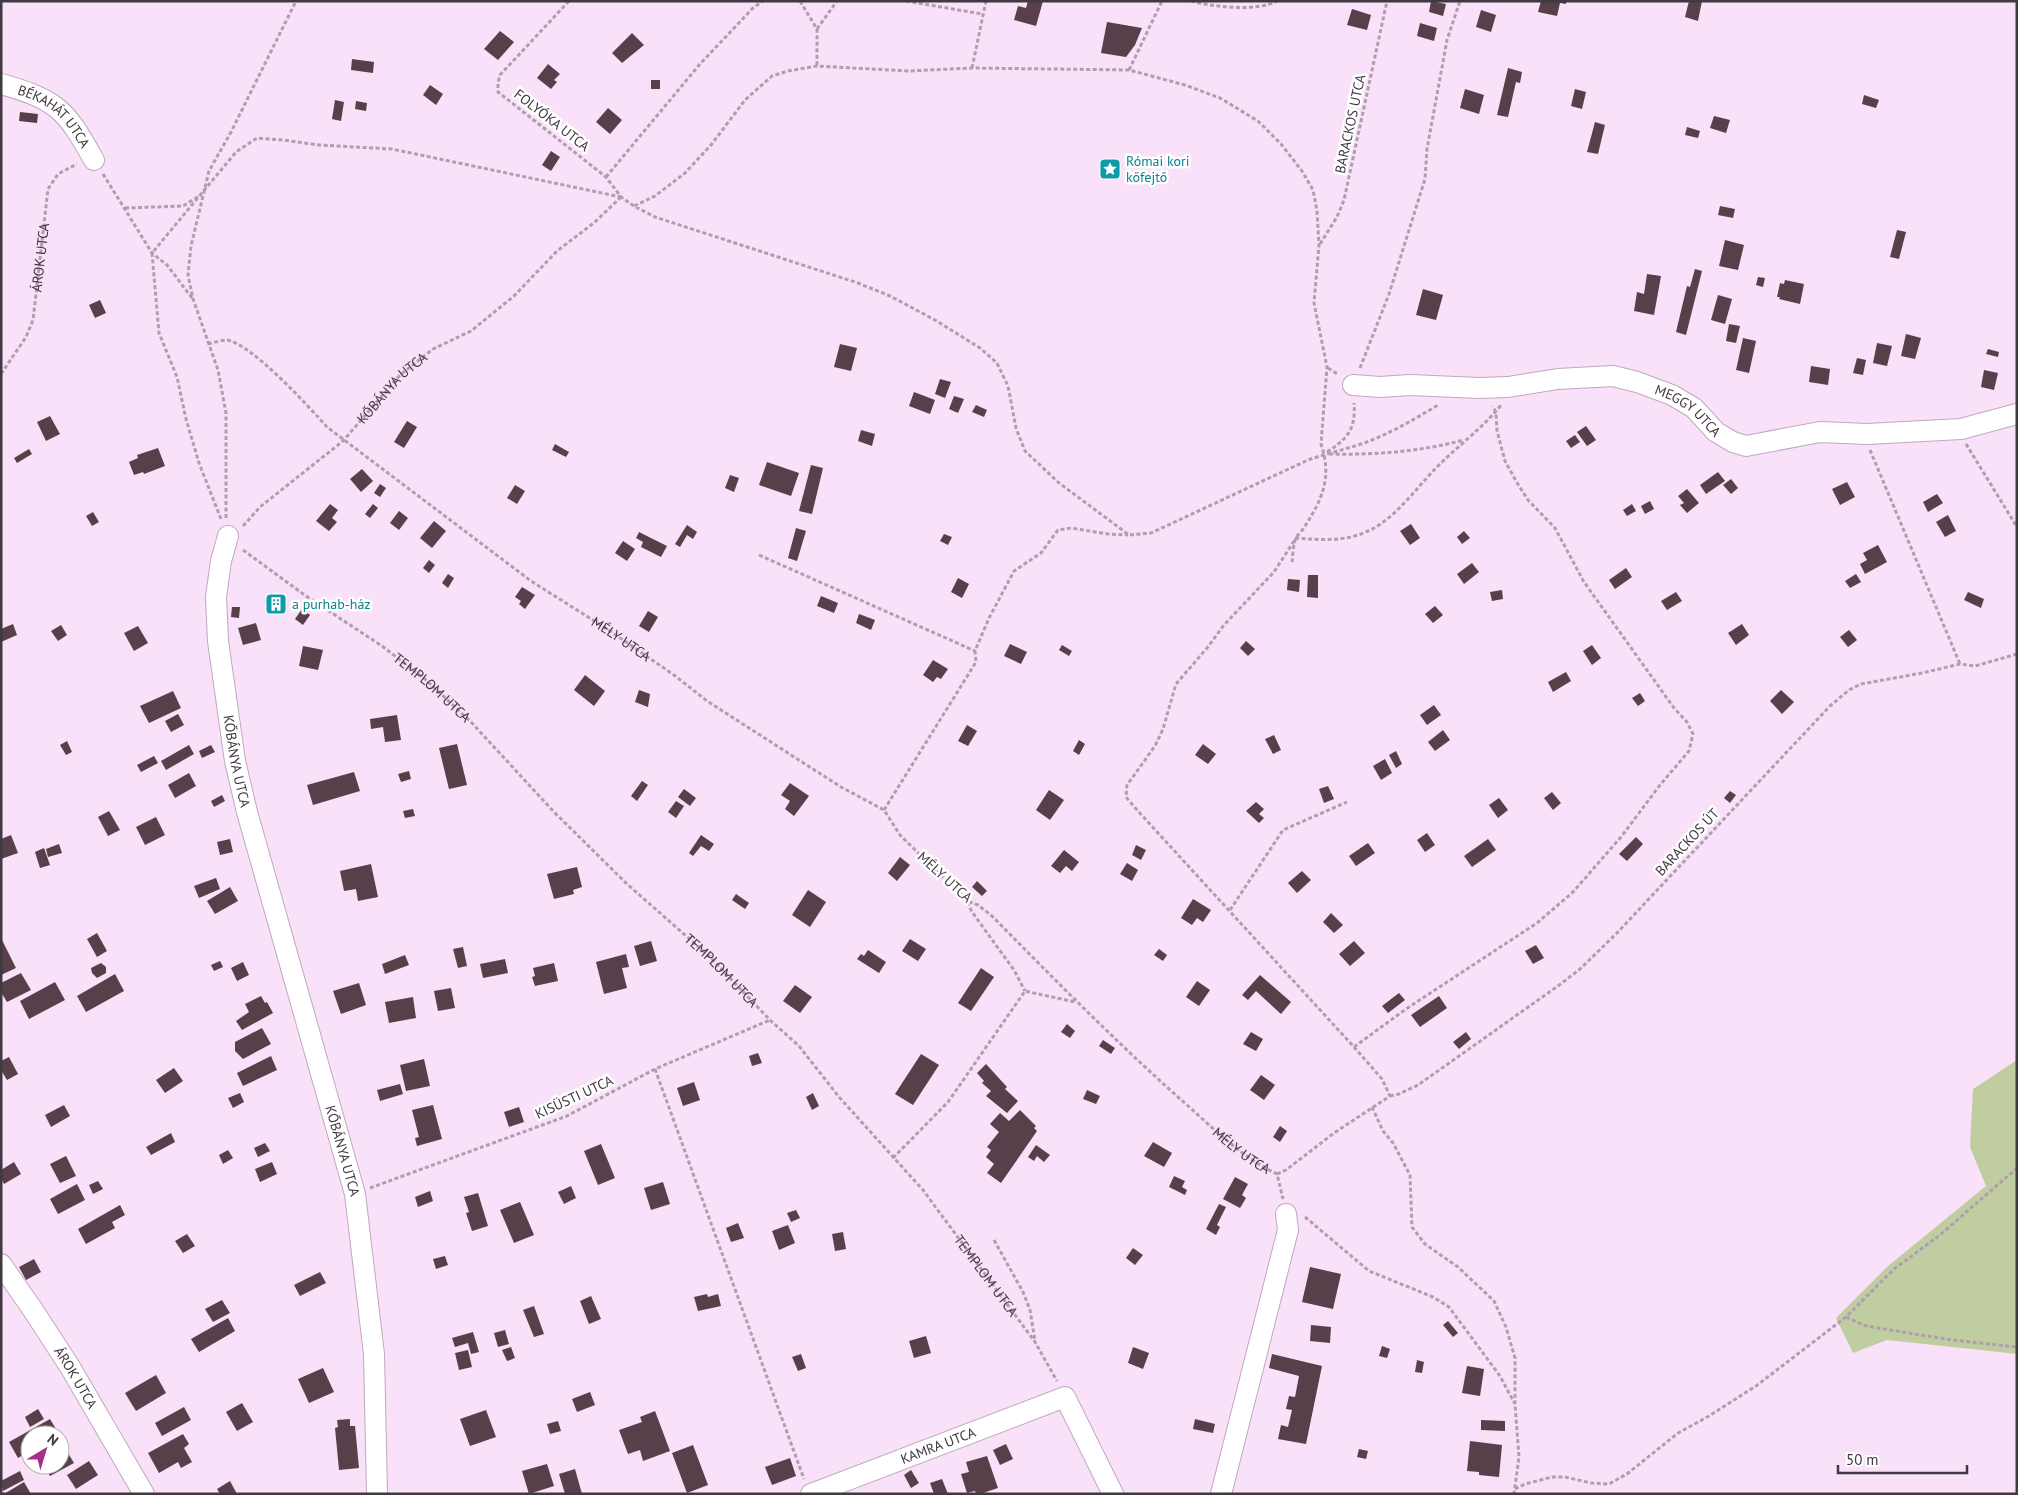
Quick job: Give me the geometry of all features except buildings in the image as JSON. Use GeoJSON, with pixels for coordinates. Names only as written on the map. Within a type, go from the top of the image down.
{"type":"FeatureCollection","features":[{"type":"Feature","properties":{"kind":"street","name":"BÉKAHÁT UTCA"},"geometry":{"type":"LineString","coordinates":[[1,84],[33,94],[56,107],[73,124],[94,160]]}},
{"type":"Feature","properties":{"kind":"street","name":"MEGGY UTCA"},"geometry":{"type":"LineString","coordinates":[[1353,385],[1380,387],[1410,384],[1479,388],[1558,379],[1613,376],[1637,382],[1672,395],[1694,408],[1716,432],[1733,442],[1746,446],[1820,432],[1866,434],[1960,428],[2017,414]]}},
{"type":"Feature","properties":{"kind":"street","name":"KŐBÁNYA UTCA"},"geometry":{"type":"LineString","coordinates":[[228,536],[216,597],[218,641],[235,761],[247,812],[355,1194],[374,1354],[377,1494]]}},
{"type":"Feature","properties":{"kind":"street"},"geometry":{"type":"LineString","coordinates":[[1221,1494],[1288,1230],[1286,1214]]}},
{"type":"Feature","properties":{"kind":"street","name":"ÁROK UTCA"},"geometry":{"type":"LineString","coordinates":[[1,1264],[34,1310],[70,1367],[144,1494]]}},
{"type":"Feature","properties":{"kind":"street","name":"KAMRA UTCA"},"geometry":{"type":"LineString","coordinates":[[809,1489],[1065,1397]]}},
{"type":"Feature","properties":{"kind":"street"},"geometry":{"type":"LineString","coordinates":[[1065,1397],[1113,1494]]}},
{"type":"Feature","properties":{"kind":"path"},"geometry":{"type":"LineString","coordinates":[[228,536],[225,507],[226,413],[218,370],[193,299],[188,275],[191,246],[209,171],[231,132],[296,1]]}},
{"type":"Feature","properties":{"kind":"path","name":"FOLYÓKA UTCA"},"geometry":{"type":"LineString","coordinates":[[569,1],[500,75],[498,92],[606,177],[621,197],[634,206],[655,217],[848,280],[890,296],[935,320],[980,348],[997,364],[1008,386],[1016,428],[1025,451],[1059,483],[1129,535]]}},
{"type":"Feature","properties":{"kind":"path"},"geometry":{"type":"LineString","coordinates":[[606,177],[700,64],[753,8],[763,1]]}},
{"type":"Feature","properties":{"kind":"path"},"geometry":{"type":"LineString","coordinates":[[800,1],[817,29],[817,66]]}},
{"type":"Feature","properties":{"kind":"path"},"geometry":{"type":"LineString","coordinates":[[817,29],[837,1]]}},
{"type":"Feature","properties":{"kind":"path"},"geometry":{"type":"LineString","coordinates":[[906,1],[982,14]]}},
{"type":"Feature","properties":{"kind":"path"},"geometry":{"type":"LineString","coordinates":[[972,68],[986,1]]}},
{"type":"Feature","properties":{"kind":"path"},"geometry":{"type":"LineString","coordinates":[[1129,70],[1162,1]]}},
{"type":"Feature","properties":{"kind":"path"},"geometry":{"type":"LineString","coordinates":[[1191,1],[1215,7],[1268,6],[1277,1]]}},
{"type":"Feature","properties":{"kind":"path","name":"BARACKOS UTCA"},"geometry":{"type":"LineString","coordinates":[[1319,245],[1337,217],[1344,200],[1387,1]]}},
{"type":"Feature","properties":{"kind":"path"},"geometry":{"type":"LineString","coordinates":[[1324,454],[1346,440],[1352,427],[1355,409],[1353,385],[1389,294],[1425,178],[1427,149],[1447,40],[1460,1]]}},
{"type":"Feature","properties":{"kind":"path"},"geometry":{"type":"LineString","coordinates":[[634,206],[655,196],[686,173],[711,145],[745,100],[772,76],[817,66],[909,71],[972,68],[1129,70],[1185,85],[1220,98],[1258,121],[1281,144],[1302,171],[1313,190],[1317,211],[1319,245],[1314,303],[1327,367],[1321,444],[1327,474],[1323,494],[1274,572],[1224,625],[1208,648],[1176,684],[1164,728],[1155,746],[1127,785],[1125,791],[1126,798],[1382,1079],[1390,1096]]}},
{"type":"Feature","properties":{"kind":"path"},"geometry":{"type":"LineString","coordinates":[[228,536],[199,463],[186,419],[177,377],[159,333],[152,253],[204,194],[236,152],[257,138],[319,145],[392,149],[621,197]]}},
{"type":"Feature","properties":{"kind":"path"},"geometry":{"type":"LineString","coordinates":[[94,160],[152,253],[167,265],[178,283],[193,299]]}},
{"type":"Feature","properties":{"kind":"path","name":"ÁROK UTCA"},"geometry":{"type":"LineString","coordinates":[[1,374],[26,337],[33,320],[48,189],[54,178],[65,169],[94,160]]}},
{"type":"Feature","properties":{"kind":"path"},"geometry":{"type":"LineString","coordinates":[[125,208],[183,206],[204,194]]}},
{"type":"Feature","properties":{"kind":"path","name":"KŐBÁNYA UTCA"},"geometry":{"type":"LineString","coordinates":[[228,536],[247,524],[260,507],[343,440],[400,375],[434,349],[471,331],[514,296],[557,252],[595,222],[621,197]]}},
{"type":"Feature","properties":{"kind":"path","name":"MÉLY UTCA"},"geometry":{"type":"LineString","coordinates":[[208,344],[226,340],[246,348],[306,404],[327,428],[531,581],[608,629],[674,675],[707,701],[841,787],[884,810],[900,835],[967,901],[978,905],[992,916],[1141,1064],[1228,1141],[1259,1165],[1277,1174],[1286,1214]]}},
{"type":"Feature","properties":{"kind":"path"},"geometry":{"type":"LineString","coordinates":[[1327,367],[1353,385]]}},
{"type":"Feature","properties":{"kind":"path"},"geometry":{"type":"LineString","coordinates":[[1296,538],[1331,540],[1353,537],[1372,530],[1414,493],[1433,471],[1496,413],[1512,395],[1527,384]]}},
{"type":"Feature","properties":{"kind":"path"},"geometry":{"type":"LineString","coordinates":[[1354,1047],[1406,1008],[1537,923],[1573,892],[1621,837],[1660,785],[1689,751],[1692,741],[1693,734],[1687,722],[1674,708],[1584,582],[1554,528],[1528,500],[1516,481],[1505,461],[1497,431],[1496,413],[1491,398],[1479,388]]}},
{"type":"Feature","properties":{"kind":"path"},"geometry":{"type":"LineString","coordinates":[[884,810],[976,662],[975,651],[989,618],[1014,570],[1042,553],[1058,530],[1071,528],[1108,534],[1129,535],[1150,533],[1225,497],[1324,454],[1361,444],[1402,426],[1439,404]]}},
{"type":"Feature","properties":{"kind":"path"},"geometry":{"type":"LineString","coordinates":[[1960,428],[1968,450],[2017,527]]}},
{"type":"Feature","properties":{"kind":"path"},"geometry":{"type":"LineString","coordinates":[[1866,434],[1869,448],[1960,664]]}},
{"type":"Feature","properties":{"kind":"path"},"geometry":{"type":"LineString","coordinates":[[1324,454],[1421,450],[1465,440]]}},
{"type":"Feature","properties":{"kind":"path","name":"TEMPLOM UTCA"},"geometry":{"type":"LineString","coordinates":[[228,536],[249,557],[382,646],[426,680],[471,722],[554,812],[626,884],[710,957],[770,1020],[799,1046],[839,1097],[924,1190],[1036,1342],[1065,1397]]}},
{"type":"Feature","properties":{"kind":"path"},"geometry":{"type":"LineString","coordinates":[[1292,562],[1296,538]]}},
{"type":"Feature","properties":{"kind":"path"},"geometry":{"type":"LineString","coordinates":[[759,555],[975,651]]}},
{"type":"Feature","properties":{"kind":"path","name":"BARACKOS ÚT"},"geometry":{"type":"LineString","coordinates":[[1277,1174],[1286,1170],[1334,1132],[1372,1107],[1390,1096],[1418,1085],[1580,969],[1616,934],[1830,706],[1850,690],[1861,684],[1960,664],[1975,666],[2017,654]]}},
{"type":"Feature","properties":{"kind":"path"},"geometry":{"type":"LineString","coordinates":[[1230,910],[1283,830],[1347,802]]}},
{"type":"Feature","properties":{"kind":"path"},"geometry":{"type":"LineString","coordinates":[[967,901],[972,912],[1014,970],[1025,991]]}},
{"type":"Feature","properties":{"kind":"path"},"geometry":{"type":"LineString","coordinates":[[1025,991],[1077,1002]]}},
{"type":"Feature","properties":{"kind":"path"},"geometry":{"type":"LineString","coordinates":[[893,1158],[948,1102],[1025,991]]}},
{"type":"Feature","properties":{"kind":"path","name":"KISÜSTI UTCA"},"geometry":{"type":"LineString","coordinates":[[355,1194],[567,1116],[655,1070],[770,1020]]}},
{"type":"Feature","properties":{"kind":"path"},"geometry":{"type":"LineString","coordinates":[[655,1070],[809,1489]]}},
{"type":"Feature","properties":{"kind":"path"},"geometry":{"type":"LineString","coordinates":[[1372,1107],[1383,1130],[1393,1143],[1410,1175],[1412,1227],[1425,1244],[1458,1267],[1494,1302],[1506,1327],[1515,1358],[1515,1404],[1519,1457],[1515,1492]]}},
{"type":"Feature","properties":{"kind":"path"},"geometry":{"type":"LineString","coordinates":[[1515,1492],[1525,1484],[1552,1477],[1565,1476],[1592,1483],[1609,1484],[1627,1474],[1678,1433],[1756,1386],[1846,1317],[1894,1270],[1940,1235],[2017,1168]]}},
{"type":"Feature","properties":{"kind":"path"},"geometry":{"type":"LineString","coordinates":[[1286,1214],[1302,1214],[1311,1220],[1369,1271],[1433,1297],[1449,1307],[1500,1376],[1515,1404]]}},
{"type":"Feature","properties":{"kind":"path"},"geometry":{"type":"LineString","coordinates":[[994,1240],[1023,1292],[1030,1310],[1036,1342]]}},
{"type":"Feature","properties":{"kind":"path"},"geometry":{"type":"LineString","coordinates":[[1846,1317],[1866,1326],[1952,1340],[2017,1347]]}},
{"type":"Feature","properties":{"kind":"green space"},"geometry":{"type":"Polygon","coordinates":[[[2017,1060],[2017,1354],[1887,1340],[1853,1353],[1836,1318],[1888,1266],[1986,1186],[1970,1147],[1973,1089],[2017,1060]]]}},
{"type":"Feature","properties":{"kind":"place","name":"Római kori kőfejtő"},"geometry":{"type":"Point","coordinates":[1110,169]}},
{"type":"Feature","properties":{"kind":"place","name":"a purhab-ház"},"geometry":{"type":"Point","coordinates":[276,604]}}]}
